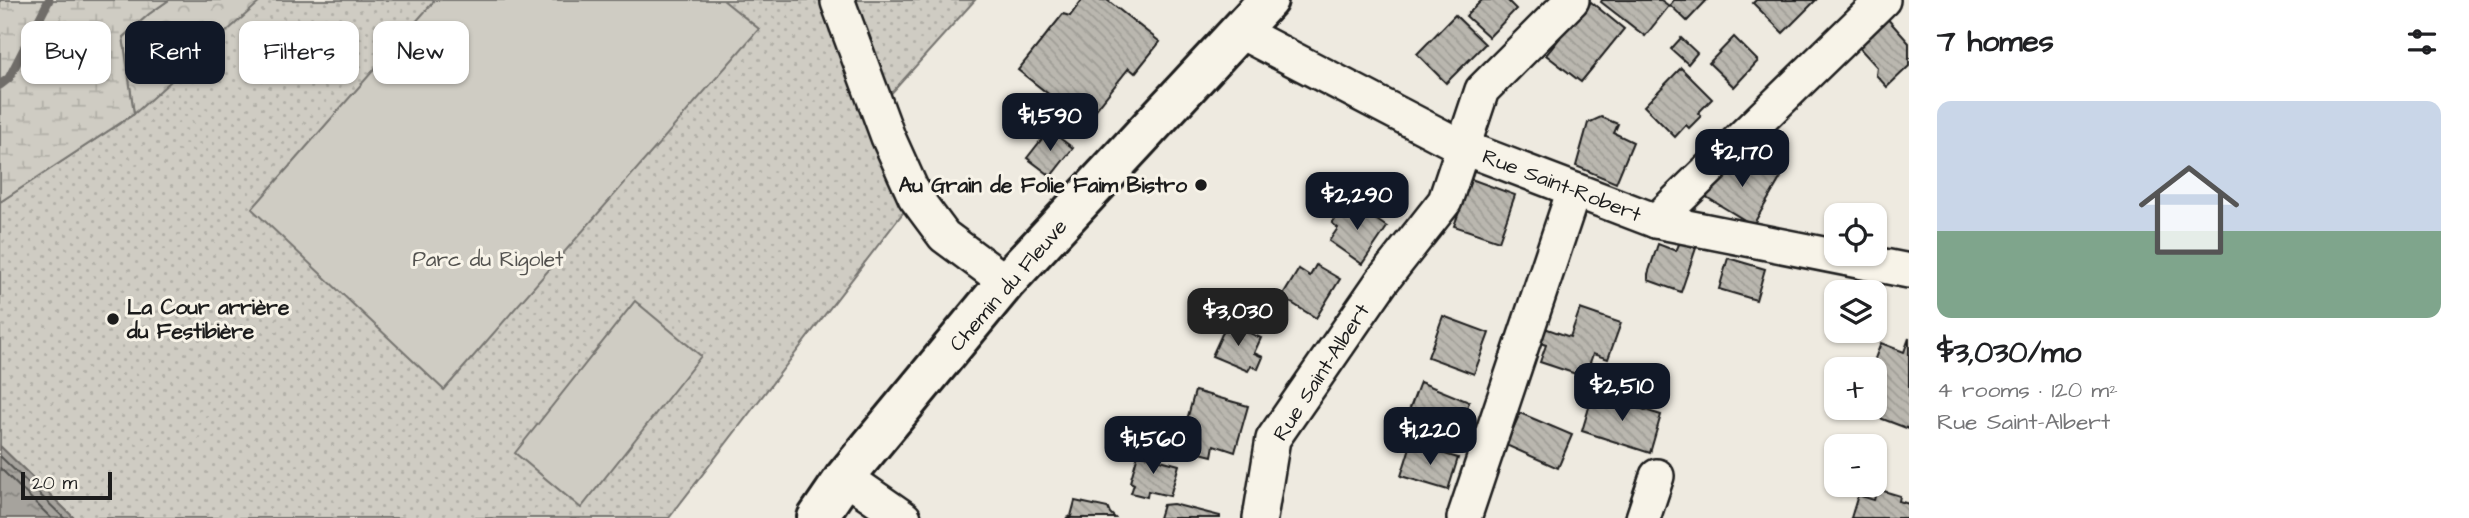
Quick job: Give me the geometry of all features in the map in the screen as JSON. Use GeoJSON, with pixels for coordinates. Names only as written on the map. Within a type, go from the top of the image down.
{"type":"FeatureCollection","features":[{"type":"Feature","properties":{"kind":"street","name":"Chemin du Fleuve"},"geometry":{"type":"LineString","coordinates":[[817,518],[845,477],[1006,282],[1268,0]]}},
{"type":"Feature","properties":{"kind":"street","name":"Rue Saint-Albert"},"geometry":{"type":"LineString","coordinates":[[1260,518],[1273,439],[1382,281],[1445,201],[1482,90],[1573,0]]}},
{"type":"Feature","properties":{"kind":"street"},"geometry":{"type":"LineString","coordinates":[[1656,221],[1883,0]]}},
{"type":"Feature","properties":{"kind":"street"},"geometry":{"type":"LineString","coordinates":[[838,2],[888,137],[915,197],[944,236],[1006,282]]}},
{"type":"Feature","properties":{"kind":"street","name":"Rue Saint-Robert"},"geometry":{"type":"LineString","coordinates":[[1239,31],[1462,147],[1656,221],[1909,271]]}},
{"type":"Feature","properties":{"kind":"street"},"geometry":{"type":"LineString","coordinates":[[1464,518],[1574,190]]}},
{"type":"Feature","properties":{"kind":"street"},"geometry":{"type":"LineString","coordinates":[[1643,518],[1657,476]]}},
{"type":"Feature","properties":{"kind":"street"},"geometry":{"type":"LineString","coordinates":[[845,477],[904,518]]}},
{"type":"Feature","properties":{"kind":"green space"},"geometry":{"type":"Polygon","coordinates":[[[0,0],[169,0],[141,21],[125,21],[125,84],[130,84],[134,114],[0,202],[0,0]]]}},
{"type":"Feature","properties":{"kind":"green space","name":"Parc du Rigolet"},"geometry":{"type":"Polygon","coordinates":[[[169,0],[975,0],[878,108],[915,197],[669,518],[74,518],[0,446],[0,202],[134,114],[130,84],[225,84],[225,21],[143,21],[169,0]]]}},
{"type":"Feature","properties":{"kind":"green space"},"geometry":{"type":"Polygon","coordinates":[[[169,0],[262,0],[225,33],[225,21],[141,21],[169,0]]]}},
{"type":"Feature","properties":{"kind":"green space"},"geometry":{"type":"Polygon","coordinates":[[[435,0],[723,0],[759,29],[444,390],[252,209],[373,71],[373,84],[469,84],[469,21],[417,21],[435,0]]]}},
{"type":"Feature","properties":{"kind":"green space"},"geometry":{"type":"Polygon","coordinates":[[[130,84],[168,84],[134,114],[130,84]]]}},
{"type":"Feature","properties":{"kind":"green space"},"geometry":{"type":"Polygon","coordinates":[[[635,301],[701,356],[581,508],[515,453],[635,301]]]}},
{"type":"Feature","properties":{"kind":"water"},"geometry":{"type":"Polygon","coordinates":[[[0,446],[74,518],[0,518],[0,446]]]}},
{"type":"Feature","properties":{"kind":"building"},"geometry":{"type":"Polygon","coordinates":[[[1082,0],[1107,0],[1160,42],[1135,73],[1129,68],[1085,123],[1018,70],[1063,14],[1070,16],[1082,0]]]}},
{"type":"Feature","properties":{"kind":"building"},"geometry":{"type":"Polygon","coordinates":[[[1482,0],[1507,0],[1516,9],[1489,37],[1466,16],[1482,0]]]}},
{"type":"Feature","properties":{"kind":"building"},"geometry":{"type":"Polygon","coordinates":[[[1661,0],[1669,6],[1645,36],[1601,2],[1661,0]]]}},
{"type":"Feature","properties":{"kind":"building"},"geometry":{"type":"Polygon","coordinates":[[[1674,0],[1707,0],[1687,21],[1670,5],[1674,0]]]}},
{"type":"Feature","properties":{"kind":"building"},"geometry":{"type":"Polygon","coordinates":[[[1756,0],[1816,0],[1783,33],[1753,3],[1756,0]]]}},
{"type":"Feature","properties":{"kind":"building"},"geometry":{"type":"Polygon","coordinates":[[[1591,2],[1624,29],[1581,82],[1546,55],[1560,38],[1557,33],[1566,21],[1572,26],[1591,2]]]}},
{"type":"Feature","properties":{"kind":"building"},"geometry":{"type":"Polygon","coordinates":[[[1455,15],[1485,44],[1446,83],[1417,54],[1455,15]]]}},
{"type":"Feature","properties":{"kind":"building"},"geometry":{"type":"Polygon","coordinates":[[[1885,16],[1909,43],[1909,66],[1887,87],[1876,75],[1877,67],[1856,44],[1885,16]]]}},
{"type":"Feature","properties":{"kind":"building"},"geometry":{"type":"Polygon","coordinates":[[[1734,37],[1758,61],[1734,87],[1709,63],[1734,37]]]}},
{"type":"Feature","properties":{"kind":"building"},"geometry":{"type":"Polygon","coordinates":[[[1681,38],[1697,53],[1688,64],[1671,49],[1681,38]]]}},
{"type":"Feature","properties":{"kind":"building"},"geometry":{"type":"Polygon","coordinates":[[[1681,68],[1712,99],[1698,113],[1701,116],[1689,128],[1686,125],[1675,137],[1644,106],[1681,68]]]}},
{"type":"Feature","properties":{"kind":"building"},"geometry":{"type":"Polygon","coordinates":[[[1601,117],[1618,124],[1614,133],[1633,142],[1616,183],[1576,166],[1588,123],[1601,117]]]}},
{"type":"Feature","properties":{"kind":"building"},"geometry":{"type":"Polygon","coordinates":[[[1049,130],[1073,148],[1051,176],[1027,158],[1049,130]]]}},
{"type":"Feature","properties":{"kind":"building"},"geometry":{"type":"Polygon","coordinates":[[[1725,156],[1754,174],[1760,164],[1781,177],[1753,225],[1703,195],[1725,156]]]}},
{"type":"Feature","properties":{"kind":"building"},"geometry":{"type":"Polygon","coordinates":[[[1471,179],[1515,195],[1499,241],[1454,226],[1471,179]]]}},
{"type":"Feature","properties":{"kind":"building"},"geometry":{"type":"Polygon","coordinates":[[[1347,202],[1352,208],[1355,205],[1387,227],[1362,264],[1329,241],[1338,228],[1332,223],[1347,202]]]}},
{"type":"Feature","properties":{"kind":"building"},"geometry":{"type":"Polygon","coordinates":[[[1680,242],[1696,248],[1681,292],[1648,280],[1658,244],[1676,251],[1680,242]]]}},
{"type":"Feature","properties":{"kind":"building"},"geometry":{"type":"Polygon","coordinates":[[[1728,258],[1765,269],[1756,300],[1719,289],[1728,258]]]}},
{"type":"Feature","properties":{"kind":"building"},"geometry":{"type":"Polygon","coordinates":[[[1316,265],[1340,279],[1316,318],[1282,297],[1299,269],[1310,276],[1316,265]]]}},
{"type":"Feature","properties":{"kind":"building"},"geometry":{"type":"Polygon","coordinates":[[[1580,309],[1621,323],[1608,359],[1593,354],[1585,377],[1540,362],[1546,345],[1537,342],[1542,327],[1570,337],[1580,309]]]}},
{"type":"Feature","properties":{"kind":"building"},"geometry":{"type":"Polygon","coordinates":[[[1443,316],[1489,333],[1474,374],[1428,357],[1443,316]]]}},
{"type":"Feature","properties":{"kind":"building"},"geometry":{"type":"Polygon","coordinates":[[[1227,323],[1261,338],[1254,353],[1263,357],[1258,369],[1251,366],[1248,371],[1212,356],[1227,323]]]}},
{"type":"Feature","properties":{"kind":"building"},"geometry":{"type":"Polygon","coordinates":[[[1909,338],[1909,429],[1885,420],[1887,357],[1876,357],[1881,343],[1904,352],[1909,338]]]}},
{"type":"Feature","properties":{"kind":"building"},"geometry":{"type":"Polygon","coordinates":[[[1420,382],[1469,402],[1456,436],[1407,416],[1420,382]]]}},
{"type":"Feature","properties":{"kind":"building"},"geometry":{"type":"Polygon","coordinates":[[[1195,391],[1248,406],[1235,452],[1214,445],[1212,456],[1188,450],[1192,437],[1183,434],[1195,391]]]}},
{"type":"Feature","properties":{"kind":"building"},"geometry":{"type":"Polygon","coordinates":[[[1593,394],[1661,415],[1650,453],[1582,431],[1593,394]]]}},
{"type":"Feature","properties":{"kind":"building"},"geometry":{"type":"Polygon","coordinates":[[[1520,413],[1572,435],[1558,468],[1506,445],[1520,413]]]}},
{"type":"Feature","properties":{"kind":"building"},"geometry":{"type":"Polygon","coordinates":[[[1411,444],[1458,458],[1448,490],[1401,476],[1411,444]]]}},
{"type":"Feature","properties":{"kind":"building"},"geometry":{"type":"Polygon","coordinates":[[[1138,454],[1179,465],[1170,496],[1148,491],[1147,497],[1131,493],[1134,484],[1130,482],[1138,454]]]}},
{"type":"Feature","properties":{"kind":"building"},"geometry":{"type":"Polygon","coordinates":[[[1887,492],[1900,496],[1899,501],[1909,504],[1909,518],[1851,518],[1857,497],[1874,500],[1875,497],[1887,497],[1887,492]]]}},
{"type":"Feature","properties":{"kind":"building"},"geometry":{"type":"Polygon","coordinates":[[[1075,501],[1108,508],[1115,518],[1066,518],[1071,516],[1075,501]]]}},
{"type":"Feature","properties":{"kind":"building"},"geometry":{"type":"Polygon","coordinates":[[[1173,504],[1220,518],[1159,518],[1163,505],[1173,504]]]}},
{"type":"Feature","properties":{"kind":"waterway"},"geometry":{"type":"LineString","coordinates":[[0,85],[9,78],[49,0]]}},
{"type":"Feature","properties":{"kind":"place","name":"Au Grain de Folie Faim Bistro"},"geometry":{"type":"Point","coordinates":[1201,185]}},
{"type":"Feature","properties":{"kind":"place","name":"La Cour arrière du Festibière"},"geometry":{"type":"Point","coordinates":[113,319]}}]}
